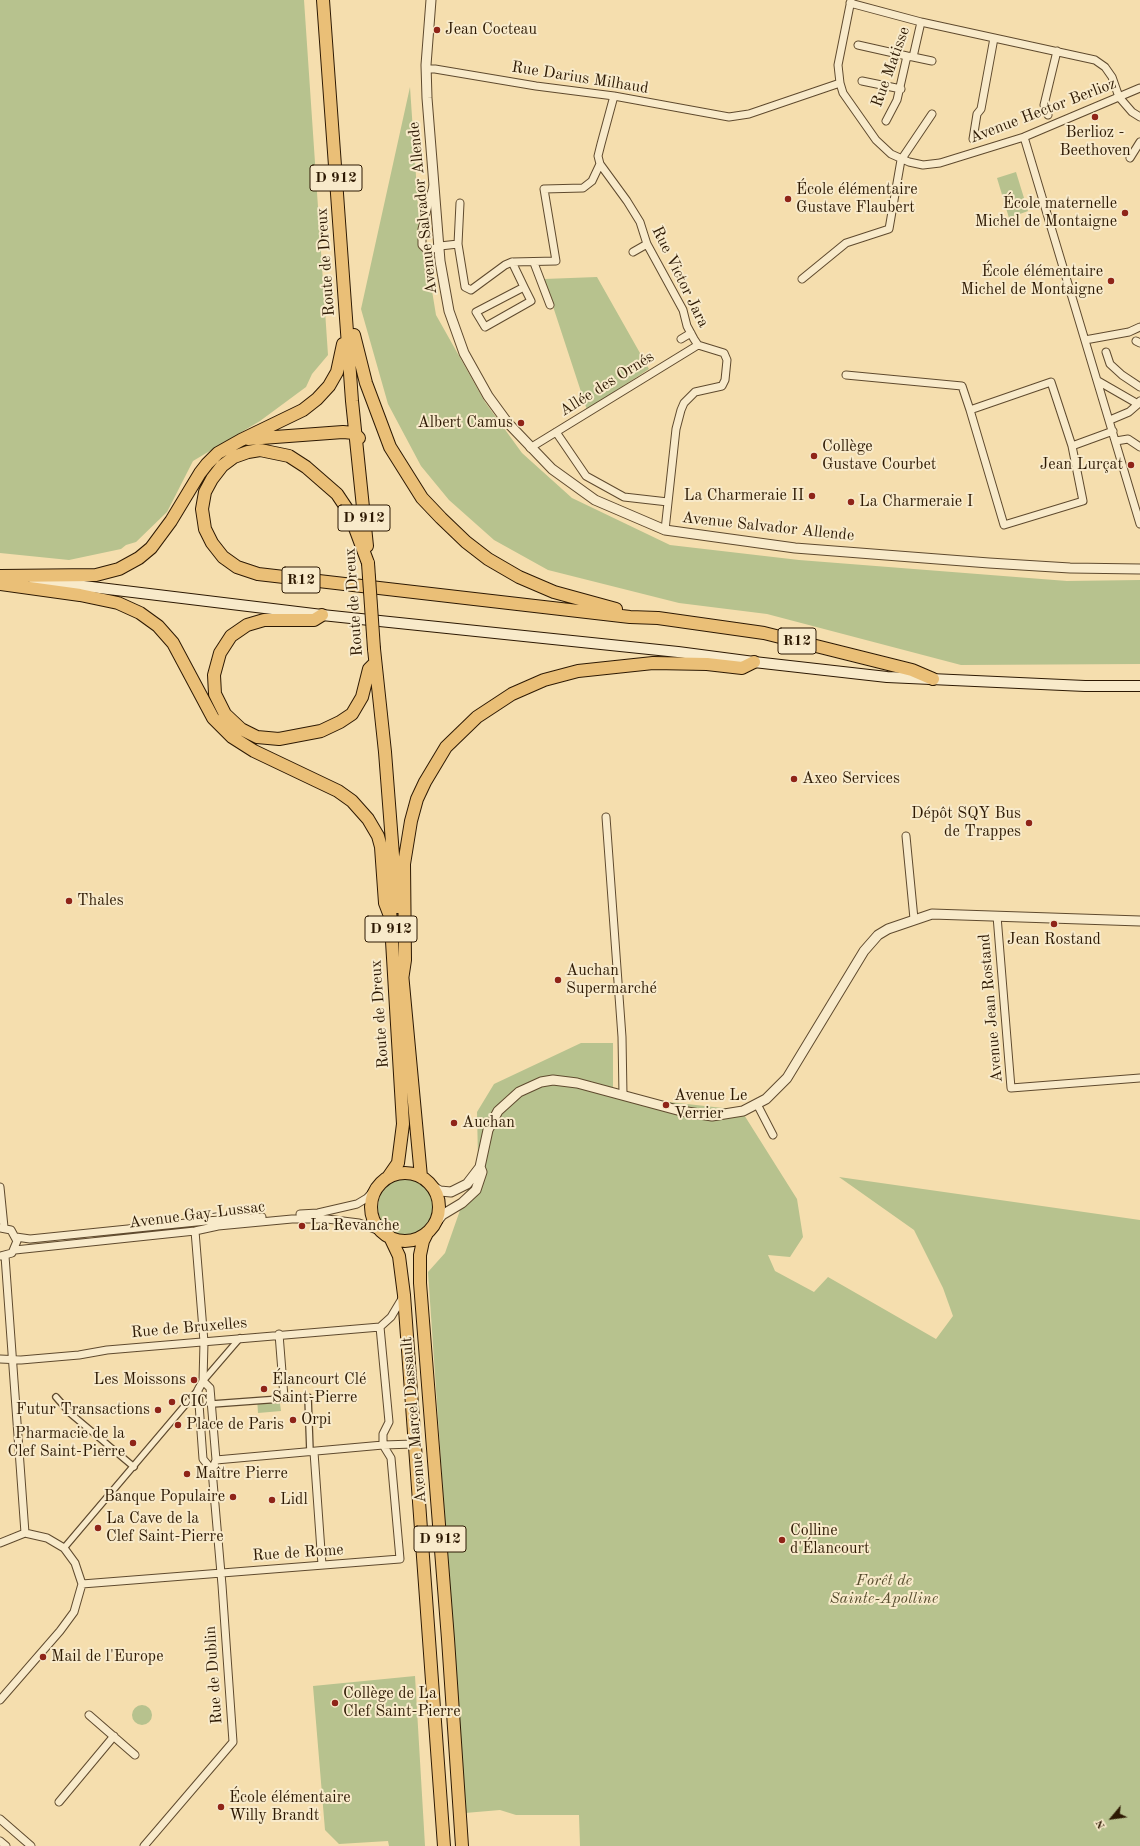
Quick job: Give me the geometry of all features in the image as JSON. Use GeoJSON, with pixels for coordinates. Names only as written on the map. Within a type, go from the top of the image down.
{"type":"FeatureCollection","features":[{"type":"Feature","properties":{"kind":"main road","name":"Route de Dreux"},"geometry":{"type":"LineString","coordinates":[[323,0],[354,433],[360,474],[368,563],[376,679],[378,751],[403,1124],[398,1163],[389,1176]]}},
{"type":"Feature","properties":{"kind":"main road","name":"Route de Dreux"},"geometry":{"type":"LineString","coordinates":[[327,0],[362,446],[360,474]]}},
{"type":"Feature","properties":{"kind":"main road"},"geometry":{"type":"LineString","coordinates":[[0,578],[96,575],[129,565],[151,548],[171,521],[191,487],[207,464],[218,453],[241,440],[303,410],[317,399],[329,386],[337,372],[341,356],[344,307]]}},
{"type":"Feature","properties":{"kind":"main road","name":"R12"},"geometry":{"type":"LineString","coordinates":[[354,335],[366,383],[390,447],[422,498],[466,542],[488,559],[519,577],[554,592],[596,604],[658,618],[764,633],[912,670],[933,679]]}},
{"type":"Feature","properties":{"kind":"main road"},"geometry":{"type":"LineString","coordinates":[[241,440],[343,432],[354,433],[359,437],[362,446]]}},
{"type":"Feature","properties":{"kind":"main road","name":"R12"},"geometry":{"type":"LineString","coordinates":[[368,563],[349,512],[337,494],[306,467],[289,456],[260,450],[234,457],[222,466],[212,479],[205,492],[202,509],[205,529],[208,536],[223,557],[238,567],[258,574],[630,617],[658,618]]}},
{"type":"Feature","properties":{"kind":"main road"},"geometry":{"type":"LineString","coordinates":[[0,578],[118,603],[140,613],[158,626],[172,643],[213,718],[232,737],[254,752],[338,791],[352,801],[364,813],[374,828],[381,848],[385,904],[390,916]]}},
{"type":"Feature","properties":{"kind":"main road","name":"R12"},"geometry":{"type":"LineString","coordinates":[[0,578],[322,615],[678,652],[887,677],[1085,686],[1140,686]]}},
{"type":"Feature","properties":{"kind":"main road","name":"R12"},"geometry":{"type":"LineString","coordinates":[[322,615],[314,620],[288,618],[264,620],[247,625],[231,636],[220,653],[214,675],[215,694],[225,714],[241,729],[257,737],[279,740],[321,731],[340,722],[352,714],[362,697],[369,669],[375,662]]}},
{"type":"Feature","properties":{"kind":"main road","name":"R12"},"geometry":{"type":"LineString","coordinates":[[402,980],[405,960],[404,864],[411,821],[417,799],[446,746],[477,717],[512,694],[544,680],[578,672],[653,662],[707,664],[742,668],[754,662]]}},
{"type":"Feature","properties":{"kind":"main road","name":"Route de Dreux"},"geometry":{"type":"LineString","coordinates":[[376,679],[385,752],[402,980],[421,1177]]}},
{"type":"Feature","properties":{"kind":"main road"},"geometry":{"type":"LineString","coordinates":[[406,1172],[421,1177],[433,1187],[438,1196],[439,1207],[431,1228],[419,1238],[410,1241],[400,1240],[386,1234],[374,1222],[371,1210],[372,1198],[377,1187],[389,1176],[406,1172]]}},
{"type":"Feature","properties":{"kind":"main road","name":"Avenue Marcel Dassault"},"geometry":{"type":"LineString","coordinates":[[431,1228],[422,1241],[420,1255],[420,1283],[448,1639],[462,1846]]}},
{"type":"Feature","properties":{"kind":"main road","name":"Avenue Marcel Dassault"},"geometry":{"type":"LineString","coordinates":[[386,1234],[399,1256],[404,1295],[444,1846]]}},
{"type":"Feature","properties":{"kind":"street","name":"Avenue Salvador Allende"},"geometry":{"type":"LineString","coordinates":[[431,0],[426,69],[433,184],[440,246],[440,261],[449,311],[464,353],[488,396],[507,422],[530,448],[552,469],[595,500],[665,530],[795,548],[1070,568],[1140,569]]}},
{"type":"Feature","properties":{"kind":"street"},"geometry":{"type":"LineString","coordinates":[[850,2],[921,22],[1094,60],[1101,64],[1112,77],[1119,97],[1132,112],[1140,117]]}},
{"type":"Feature","properties":{"kind":"street","name":"Avenue Hector Berlioz"},"geometry":{"type":"LineString","coordinates":[[850,2],[838,65],[843,93],[876,140],[901,160],[923,165],[940,163],[1024,136],[1140,88]]}},
{"type":"Feature","properties":{"kind":"street","name":"Rue Matisse"},"geometry":{"type":"LineString","coordinates":[[886,121],[901,89],[921,22]]}},
{"type":"Feature","properties":{"kind":"street"},"geometry":{"type":"LineString","coordinates":[[973,140],[977,114],[981,109],[994,38]]}},
{"type":"Feature","properties":{"kind":"street"},"geometry":{"type":"LineString","coordinates":[[858,45],[932,61]]}},
{"type":"Feature","properties":{"kind":"street"},"geometry":{"type":"LineString","coordinates":[[1048,115],[1044,105],[1056,51]]}},
{"type":"Feature","properties":{"kind":"street","name":"Rue Darius Milhaud"},"geometry":{"type":"LineString","coordinates":[[426,69],[435,69],[536,86],[614,96],[729,117],[749,114],[840,83]]}},
{"type":"Feature","properties":{"kind":"street"},"geometry":{"type":"LineString","coordinates":[[862,81],[901,89]]}},
{"type":"Feature","properties":{"kind":"street"},"geometry":{"type":"LineString","coordinates":[[460,204],[458,244],[465,287],[471,290],[505,265],[512,262],[534,263],[556,261],[544,189],[583,188],[592,181],[600,164],[598,156],[614,96]]}},
{"type":"Feature","properties":{"kind":"street"},"geometry":{"type":"LineString","coordinates":[[802,279],[846,243],[890,229],[901,160],[932,114]]}},
{"type":"Feature","properties":{"kind":"street"},"geometry":{"type":"LineString","coordinates":[[1024,136],[1140,524]]}},
{"type":"Feature","properties":{"kind":"street"},"geometry":{"type":"LineString","coordinates":[[1130,158],[1140,142]]}},
{"type":"Feature","properties":{"kind":"street","name":"Rue Victor Jara"},"geometry":{"type":"LineString","coordinates":[[600,164],[640,222],[647,244],[683,310],[687,326],[698,345],[724,353],[727,360],[725,380],[722,386],[695,392],[684,403],[681,410],[676,429],[665,530]]}},
{"type":"Feature","properties":{"kind":"street"},"geometry":{"type":"LineString","coordinates":[[433,184],[422,229],[422,246],[428,251],[440,246],[458,244]]}},
{"type":"Feature","properties":{"kind":"street"},"geometry":{"type":"LineString","coordinates":[[633,252],[647,244]]}},
{"type":"Feature","properties":{"kind":"street"},"geometry":{"type":"LineString","coordinates":[[512,262],[524,287],[531,302],[485,327],[476,312],[524,287]]}},
{"type":"Feature","properties":{"kind":"street"},"geometry":{"type":"LineString","coordinates":[[534,263],[550,305]]}},
{"type":"Feature","properties":{"kind":"street"},"geometry":{"type":"LineString","coordinates":[[1085,340],[1129,332],[1140,327]]}},
{"type":"Feature","properties":{"kind":"street"},"geometry":{"type":"LineString","coordinates":[[681,339],[691,333]]}},
{"type":"Feature","properties":{"kind":"street","name":"Allée des Ornés"},"geometry":{"type":"LineString","coordinates":[[530,448],[698,345]]}},
{"type":"Feature","properties":{"kind":"street"},"geometry":{"type":"LineString","coordinates":[[1106,352],[1110,364],[1122,375],[1140,387]]}},
{"type":"Feature","properties":{"kind":"street"},"geometry":{"type":"LineString","coordinates":[[846,375],[962,386],[1004,525],[1083,501],[1072,446],[1051,382],[970,410]]}},
{"type":"Feature","properties":{"kind":"street"},"geometry":{"type":"LineString","coordinates":[[1098,381],[1139,403],[1129,412],[1110,420]]}},
{"type":"Feature","properties":{"kind":"street"},"geometry":{"type":"LineString","coordinates":[[1072,446],[1113,431]]}},
{"type":"Feature","properties":{"kind":"street"},"geometry":{"type":"LineString","coordinates":[[556,432],[586,476],[624,497],[668,502]]}},
{"type":"Feature","properties":{"kind":"street"},"geometry":{"type":"LineString","coordinates":[[1116,441],[1128,439],[1140,447]]}},
{"type":"Feature","properties":{"kind":"street"},"geometry":{"type":"LineString","coordinates":[[1135,505],[1140,515]]}},
{"type":"Feature","properties":{"kind":"street"},"geometry":{"type":"LineString","coordinates":[[606,817],[622,1038],[623,1095]]}},
{"type":"Feature","properties":{"kind":"street"},"geometry":{"type":"LineString","coordinates":[[906,836],[914,919]]}},
{"type":"Feature","properties":{"kind":"street"},"geometry":{"type":"LineString","coordinates":[[433,1187],[444,1192],[459,1189],[467,1184],[480,1167],[488,1130],[498,1111],[519,1092],[529,1086],[553,1080],[564,1080],[601,1088],[680,1111],[712,1116],[743,1111],[757,1104],[775,1092],[787,1078],[864,951],[878,935],[888,929],[914,919],[932,914],[1140,921]]}},
{"type":"Feature","properties":{"kind":"street","name":"Avenue Jean Rostand"},"geometry":{"type":"LineString","coordinates":[[997,916],[1011,1088],[1140,1078]]}},
{"type":"Feature","properties":{"kind":"street"},"geometry":{"type":"LineString","coordinates":[[757,1104],[773,1136]]}},
{"type":"Feature","properties":{"kind":"street"},"geometry":{"type":"LineString","coordinates":[[431,1228],[442,1215],[467,1200],[476,1190],[482,1172],[480,1167]]}},
{"type":"Feature","properties":{"kind":"street"},"geometry":{"type":"LineString","coordinates":[[0,1187],[2,1227],[12,1230],[16,1237],[15,1250],[2,1256],[25,1533]]}},
{"type":"Feature","properties":{"kind":"street","name":"Avenue Gay-Lussac"},"geometry":{"type":"LineString","coordinates":[[16,1237],[30,1239],[206,1221],[318,1213],[357,1204],[367,1198],[377,1187]]}},
{"type":"Feature","properties":{"kind":"street","name":"Avenue Gay-Lussac"},"geometry":{"type":"LineString","coordinates":[[15,1250],[195,1231],[218,1226],[312,1218],[361,1223],[386,1234]]}},
{"type":"Feature","properties":{"kind":"street","name":"Rue de Dublin"},"geometry":{"type":"LineString","coordinates":[[144,1846],[232,1742],[221,1572],[212,1470],[216,1460],[212,1404],[210,1388],[204,1381],[204,1342],[195,1231]]}},
{"type":"Feature","properties":{"kind":"street"},"geometry":{"type":"LineString","coordinates":[[383,1445],[382,1434],[389,1422],[380,1327],[391,1317],[404,1295]]}},
{"type":"Feature","properties":{"kind":"street","name":"Rue de Bruxelles"},"geometry":{"type":"LineString","coordinates":[[0,1360],[79,1355],[107,1350],[278,1334],[380,1327]]}},
{"type":"Feature","properties":{"kind":"street"},"geometry":{"type":"LineString","coordinates":[[278,1334],[284,1397]]}},
{"type":"Feature","properties":{"kind":"street"},"geometry":{"type":"LineString","coordinates":[[64,1548],[134,1467],[240,1338]]}},
{"type":"Feature","properties":{"kind":"street","name":"Rue de Dublin"},"geometry":{"type":"LineString","coordinates":[[198,1390],[203,1460],[212,1470]]}},
{"type":"Feature","properties":{"kind":"street"},"geometry":{"type":"LineString","coordinates":[[56,1397],[71,1414],[134,1467]]}},
{"type":"Feature","properties":{"kind":"street"},"geometry":{"type":"LineString","coordinates":[[212,1404],[284,1397],[308,1397],[322,1565]]}},
{"type":"Feature","properties":{"kind":"street"},"geometry":{"type":"LineString","coordinates":[[216,1460],[383,1445],[414,1444]]}},
{"type":"Feature","properties":{"kind":"street","name":"Rue de Rome"},"geometry":{"type":"LineString","coordinates":[[82,1584],[400,1559],[391,1458],[383,1445]]}},
{"type":"Feature","properties":{"kind":"street"},"geometry":{"type":"LineString","coordinates":[[0,1543],[25,1533],[47,1538],[64,1548],[75,1563],[82,1584],[74,1612],[60,1631],[0,1700]]}},
{"type":"Feature","properties":{"kind":"street"},"geometry":{"type":"LineString","coordinates":[[89,1715],[136,1755]]}},
{"type":"Feature","properties":{"kind":"street"},"geometry":{"type":"LineString","coordinates":[[59,1802],[114,1736]]}},
{"type":"Feature","properties":{"kind":"street"},"geometry":{"type":"LineString","coordinates":[[0,1819],[31,1846]]}},
{"type":"Feature","properties":{"kind":"street"},"geometry":{"type":"LineString","coordinates":[[0,1841],[6,1846]]}},
{"type":"Feature","properties":{"kind":"green space"},"geometry":{"type":"Polygon","coordinates":[[[0,0],[304,0],[328,355],[312,374],[306,387],[260,421],[193,461],[167,512],[136,542],[126,545],[121,549],[69,560],[0,553],[0,0]]]}},
{"type":"Feature","properties":{"kind":"green space"},"geometry":{"type":"Polygon","coordinates":[[[410,87],[418,206],[436,315],[485,402],[522,453],[572,498],[670,545],[799,560],[1067,581],[1140,580],[1140,664],[961,665],[767,614],[679,603],[548,570],[494,540],[449,500],[421,466],[388,404],[361,309],[410,87]]]}},
{"type":"Feature","properties":{"kind":"green space"},"geometry":{"type":"Polygon","coordinates":[[[1016,172],[1028,211],[1009,218],[997,178],[1016,172]]]}},
{"type":"Feature","properties":{"kind":"green space"},"geometry":{"type":"Polygon","coordinates":[[[597,277],[649,369],[587,410],[544,279],[597,277]]]}},
{"type":"Feature","properties":{"kind":"green space","name":"Forêt de Sainte-Apolline"},"geometry":{"type":"Polygon","coordinates":[[[581,1043],[613,1043],[613,1094],[624,1097],[741,1110],[797,1199],[803,1237],[790,1257],[768,1255],[775,1271],[814,1292],[828,1277],[936,1339],[953,1316],[943,1288],[914,1230],[839,1177],[1140,1220],[1140,1846],[580,1846],[579,1815],[516,1815],[500,1810],[465,1813],[428,1272],[445,1253],[478,1159],[477,1112],[494,1084],[581,1043]]]}},
{"type":"Feature","properties":{"kind":"green space"},"geometry":{"type":"Polygon","coordinates":[[[407,1178],[418,1180],[431,1191],[434,1196],[436,1207],[434,1218],[423,1231],[418,1234],[407,1236],[396,1234],[383,1223],[380,1218],[378,1207],[380,1196],[391,1183],[396,1180],[407,1178]]]}},
{"type":"Feature","properties":{"kind":"green space"},"geometry":{"type":"Polygon","coordinates":[[[279,1396],[281,1411],[258,1413],[257,1398],[279,1396]]]}},
{"type":"Feature","properties":{"kind":"green space"},"geometry":{"type":"Polygon","coordinates":[[[415,1676],[425,1846],[389,1846],[388,1841],[339,1844],[325,1830],[313,1686],[415,1676]]]}},
{"type":"Feature","properties":{"kind":"green space"},"geometry":{"type":"Polygon","coordinates":[[[142,1705],[149,1708],[152,1715],[149,1722],[142,1725],[135,1722],[132,1715],[135,1708],[142,1705]]]}},
{"type":"Feature","properties":{"kind":"place","name":"Jean Cocteau"},"geometry":{"type":"Point","coordinates":[437,30]}},
{"type":"Feature","properties":{"kind":"place","name":"Berlioz - Beethoven"},"geometry":{"type":"Point","coordinates":[1095,117]}},
{"type":"Feature","properties":{"kind":"place","name":"École élémentaire Gustave Flaubert"},"geometry":{"type":"Point","coordinates":[788,199]}},
{"type":"Feature","properties":{"kind":"place","name":"École maternelle Michel de Montaigne"},"geometry":{"type":"Point","coordinates":[1125,213]}},
{"type":"Feature","properties":{"kind":"place","name":"École élémentaire Michel de Montaigne"},"geometry":{"type":"Point","coordinates":[1111,281]}},
{"type":"Feature","properties":{"kind":"place","name":"Albert Camus"},"geometry":{"type":"Point","coordinates":[521,423]}},
{"type":"Feature","properties":{"kind":"place","name":"Collège Gustave Courbet"},"geometry":{"type":"Point","coordinates":[814,456]}},
{"type":"Feature","properties":{"kind":"place","name":"Jean Lurçat"},"geometry":{"type":"Point","coordinates":[1131,465]}},
{"type":"Feature","properties":{"kind":"place","name":"La Charmeraie II"},"geometry":{"type":"Point","coordinates":[812,496]}},
{"type":"Feature","properties":{"kind":"place","name":"La Charmeraie I"},"geometry":{"type":"Point","coordinates":[851,502]}},
{"type":"Feature","properties":{"kind":"place","name":"Axeo Services"},"geometry":{"type":"Point","coordinates":[794,779]}},
{"type":"Feature","properties":{"kind":"place","name":"Dépôt SQY Bus de Trappes"},"geometry":{"type":"Point","coordinates":[1029,823]}},
{"type":"Feature","properties":{"kind":"place","name":"Thales"},"geometry":{"type":"Point","coordinates":[69,901]}},
{"type":"Feature","properties":{"kind":"place","name":"Jean Rostand"},"geometry":{"type":"Point","coordinates":[1054,924]}},
{"type":"Feature","properties":{"kind":"place","name":"Auchan Supermarché"},"geometry":{"type":"Point","coordinates":[558,980]}},
{"type":"Feature","properties":{"kind":"place","name":"Avenue Le Verrier"},"geometry":{"type":"Point","coordinates":[666,1105]}},
{"type":"Feature","properties":{"kind":"place","name":"Auchan"},"geometry":{"type":"Point","coordinates":[454,1123]}},
{"type":"Feature","properties":{"kind":"place","name":"La Revanche"},"geometry":{"type":"Point","coordinates":[302,1226]}},
{"type":"Feature","properties":{"kind":"place","name":"Les Moissons"},"geometry":{"type":"Point","coordinates":[194,1380]}},
{"type":"Feature","properties":{"kind":"place","name":"Élancourt Clé Saint-Pierre"},"geometry":{"type":"Point","coordinates":[264,1389]}},
{"type":"Feature","properties":{"kind":"place","name":"CIC"},"geometry":{"type":"Point","coordinates":[172,1402]}},
{"type":"Feature","properties":{"kind":"place","name":"Futur Transactions"},"geometry":{"type":"Point","coordinates":[158,1410]}},
{"type":"Feature","properties":{"kind":"place","name":"Orpi"},"geometry":{"type":"Point","coordinates":[293,1420]}},
{"type":"Feature","properties":{"kind":"place","name":"Place de Paris"},"geometry":{"type":"Point","coordinates":[178,1425]}},
{"type":"Feature","properties":{"kind":"place","name":"Pharmacie de la Clef Saint-Pierre"},"geometry":{"type":"Point","coordinates":[133,1443]}},
{"type":"Feature","properties":{"kind":"place","name":"Maître Pierre"},"geometry":{"type":"Point","coordinates":[187,1474]}},
{"type":"Feature","properties":{"kind":"place","name":"Banque Populaire"},"geometry":{"type":"Point","coordinates":[233,1497]}},
{"type":"Feature","properties":{"kind":"place","name":"Lidl"},"geometry":{"type":"Point","coordinates":[272,1500]}},
{"type":"Feature","properties":{"kind":"place","name":"La Cave de la Clef Saint-Pierre"},"geometry":{"type":"Point","coordinates":[98,1528]}},
{"type":"Feature","properties":{"kind":"place","name":"Colline d'Élancourt"},"geometry":{"type":"Point","coordinates":[782,1540]}},
{"type":"Feature","properties":{"kind":"place","name":"Mail de l'Europe"},"geometry":{"type":"Point","coordinates":[43,1657]}},
{"type":"Feature","properties":{"kind":"place","name":"Collège de La Clef Saint-Pierre"},"geometry":{"type":"Point","coordinates":[335,1703]}},
{"type":"Feature","properties":{"kind":"place","name":"École élémentaire Willy Brandt"},"geometry":{"type":"Point","coordinates":[221,1807]}}]}
